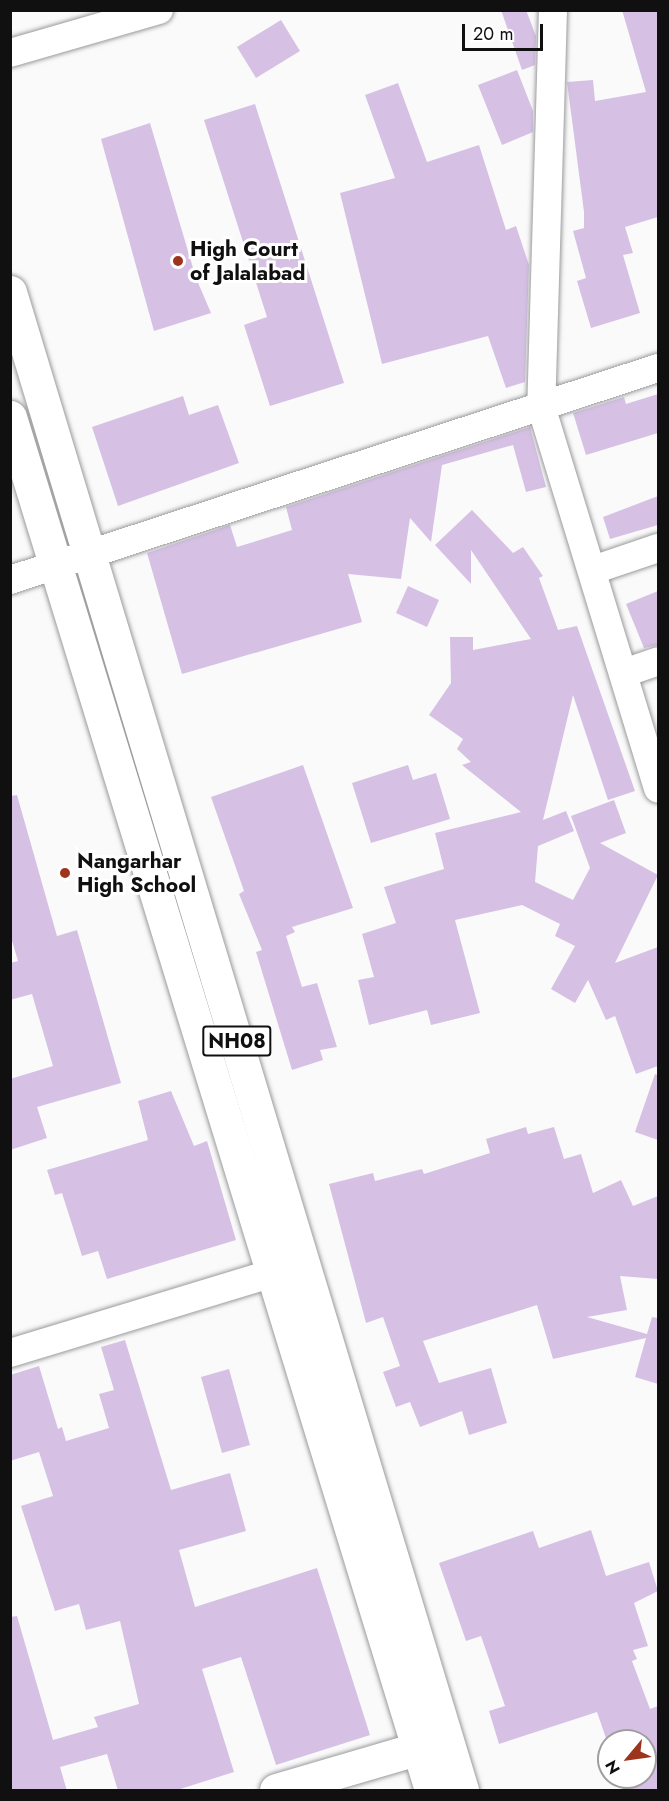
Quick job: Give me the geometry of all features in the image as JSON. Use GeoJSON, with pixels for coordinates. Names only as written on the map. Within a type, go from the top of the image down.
{"type":"FeatureCollection","features":[{"type":"Feature","properties":{"kind":"main road","name":"NH08"},"geometry":{"type":"LineString","coordinates":[[10,292],[87,556],[304,1264],[432,1744],[430,1791]]}},
{"type":"Feature","properties":{"kind":"main road","name":"NH08"},"geometry":{"type":"LineString","coordinates":[[10,417],[272,1273],[432,1744],[462,1791]]}},
{"type":"Feature","properties":{"kind":"main road"},"geometry":{"type":"LineString","coordinates":[[276,1791],[432,1744]]}},
{"type":"Feature","properties":{"kind":"street"},"geometry":{"type":"LineString","coordinates":[[10,53],[159,10]]}},
{"type":"Feature","properties":{"kind":"street"},"geometry":{"type":"LineString","coordinates":[[553,10],[541,406],[658,788]]}},
{"type":"Feature","properties":{"kind":"street"},"geometry":{"type":"LineString","coordinates":[[10,580],[658,368]]}},
{"type":"Feature","properties":{"kind":"street"},"geometry":{"type":"LineString","coordinates":[[593,570],[658,548]]}},
{"type":"Feature","properties":{"kind":"street"},"geometry":{"type":"LineString","coordinates":[[624,673],[658,661]]}},
{"type":"Feature","properties":{"kind":"street"},"geometry":{"type":"LineString","coordinates":[[10,1353],[304,1264]]}},
{"type":"Feature","properties":{"kind":"building"},"geometry":{"type":"Polygon","coordinates":[[[501,10],[526,10],[536,36],[535,65],[522,70],[501,10]]]}},
{"type":"Feature","properties":{"kind":"building"},"geometry":{"type":"Polygon","coordinates":[[[622,10],[658,10],[658,217],[625,227],[633,253],[623,255],[640,313],[591,328],[577,281],[586,278],[573,231],[584,228],[584,212],[567,82],[593,80],[595,101],[646,92],[622,10]]]}},
{"type":"Feature","properties":{"kind":"building"},"geometry":{"type":"Polygon","coordinates":[[[281,20],[300,51],[256,78],[237,47],[281,20]]]}},
{"type":"Feature","properties":{"kind":"building"},"geometry":{"type":"Polygon","coordinates":[[[517,70],[533,111],[533,132],[502,145],[478,85],[517,70]]]}},
{"type":"Feature","properties":{"kind":"building"},"geometry":{"type":"Polygon","coordinates":[[[398,83],[427,162],[479,145],[506,230],[516,226],[529,265],[525,382],[506,388],[488,336],[382,364],[340,193],[395,178],[365,95],[398,83]]]}},
{"type":"Feature","properties":{"kind":"building"},"geometry":{"type":"Polygon","coordinates":[[[255,104],[344,383],[270,406],[244,325],[267,317],[204,120],[255,104]]]}},
{"type":"Feature","properties":{"kind":"building"},"geometry":{"type":"Polygon","coordinates":[[[150,123],[196,278],[211,313],[154,331],[101,139],[150,123]]]}},
{"type":"Feature","properties":{"kind":"building"},"geometry":{"type":"Polygon","coordinates":[[[658,394],[658,433],[586,455],[573,413],[624,397],[626,404],[658,394]]]}},
{"type":"Feature","properties":{"kind":"building"},"geometry":{"type":"Polygon","coordinates":[[[183,396],[189,415],[218,405],[239,463],[118,506],[92,427],[183,396]]]}},
{"type":"Feature","properties":{"kind":"building"},"geometry":{"type":"Polygon","coordinates":[[[530,427],[546,487],[526,492],[513,445],[442,465],[431,542],[410,518],[401,579],[348,574],[362,622],[182,674],[147,553],[230,525],[237,547],[292,530],[286,507],[530,427]]]}},
{"type":"Feature","properties":{"kind":"building"},"geometry":{"type":"Polygon","coordinates":[[[658,496],[658,525],[610,539],[603,517],[658,496]]]}},
{"type":"Feature","properties":{"kind":"building"},"geometry":{"type":"Polygon","coordinates":[[[472,510],[513,553],[523,547],[543,576],[539,578],[558,630],[577,626],[635,791],[608,800],[573,695],[543,820],[566,811],[574,831],[538,846],[535,882],[573,900],[590,868],[571,816],[614,800],[626,833],[600,843],[658,875],[615,963],[658,947],[658,1066],[636,1074],[615,1016],[606,1020],[588,980],[575,1003],[551,989],[575,946],[555,936],[560,924],[522,905],[455,920],[480,1013],[431,1025],[427,1010],[369,1025],[358,980],[374,977],[362,934],[396,923],[384,887],[444,869],[435,833],[521,812],[462,765],[471,762],[457,749],[463,739],[429,715],[451,683],[450,637],[473,637],[473,650],[531,639],[471,550],[471,584],[435,545],[472,510]]]}},
{"type":"Feature","properties":{"kind":"building"},"geometry":{"type":"Polygon","coordinates":[[[408,586],[439,600],[427,627],[396,613],[408,586]]]}},
{"type":"Feature","properties":{"kind":"building"},"geometry":{"type":"Polygon","coordinates":[[[658,591],[658,645],[644,648],[626,604],[658,591]]]}},
{"type":"Feature","properties":{"kind":"building"},"geometry":{"type":"Polygon","coordinates":[[[303,765],[353,908],[292,927],[295,932],[286,936],[302,987],[317,983],[337,1047],[320,1050],[323,1060],[292,1070],[256,952],[262,950],[239,894],[244,891],[211,797],[303,765]]]}},
{"type":"Feature","properties":{"kind":"building"},"geometry":{"type":"Polygon","coordinates":[[[408,765],[413,780],[436,773],[450,819],[371,843],[352,783],[408,765]]]}},
{"type":"Feature","properties":{"kind":"building"},"geometry":{"type":"Polygon","coordinates":[[[17,795],[57,936],[77,930],[121,1083],[37,1107],[47,1138],[10,1150],[10,1079],[53,1066],[32,994],[10,1000],[10,963],[18,961],[10,934],[10,796],[17,795]]]}},
{"type":"Feature","properties":{"kind":"building"},"geometry":{"type":"Polygon","coordinates":[[[655,1074],[658,1075],[658,1140],[635,1132],[655,1074]]]}},
{"type":"Feature","properties":{"kind":"building"},"geometry":{"type":"Polygon","coordinates":[[[171,1091],[194,1146],[207,1141],[236,1240],[107,1279],[98,1251],[82,1256],[62,1193],[55,1195],[47,1170],[148,1140],[138,1101],[171,1091]]]}},
{"type":"Feature","properties":{"kind":"building"},"geometry":{"type":"Polygon","coordinates":[[[526,1127],[528,1134],[554,1127],[564,1159],[581,1154],[593,1193],[621,1180],[633,1206],[658,1196],[658,1279],[620,1276],[627,1310],[587,1317],[647,1334],[652,1317],[658,1318],[658,1384],[635,1377],[646,1338],[553,1359],[537,1305],[423,1341],[439,1383],[491,1368],[507,1423],[469,1435],[462,1411],[420,1427],[410,1402],[396,1407],[383,1372],[400,1366],[383,1317],[366,1323],[329,1184],[373,1173],[375,1181],[422,1169],[424,1174],[490,1153],[486,1139],[526,1127]]]}},
{"type":"Feature","properties":{"kind":"building"},"geometry":{"type":"Polygon","coordinates":[[[125,1340],[171,1490],[230,1473],[246,1531],[179,1550],[195,1607],[317,1568],[370,1735],[276,1765],[241,1657],[202,1669],[234,1772],[174,1791],[118,1791],[107,1754],[60,1767],[67,1791],[10,1791],[10,1617],[17,1616],[53,1740],[98,1727],[94,1717],[139,1704],[120,1621],[86,1630],[79,1604],[55,1611],[21,1506],[53,1496],[39,1452],[10,1461],[10,1375],[39,1366],[58,1429],[62,1427],[66,1441],[109,1428],[99,1394],[114,1390],[101,1347],[125,1340]]]}},
{"type":"Feature","properties":{"kind":"building"},"geometry":{"type":"Polygon","coordinates":[[[229,1369],[250,1445],[222,1453],[201,1377],[229,1369]]]}},
{"type":"Feature","properties":{"kind":"building"},"geometry":{"type":"Polygon","coordinates":[[[591,1530],[606,1576],[649,1562],[658,1591],[634,1603],[648,1646],[633,1650],[637,1659],[632,1661],[650,1709],[658,1706],[658,1791],[623,1791],[622,1789],[657,1789],[657,1729],[603,1729],[597,1712],[499,1744],[489,1711],[505,1706],[481,1636],[466,1641],[439,1563],[533,1531],[539,1548],[591,1530]]]}},
{"type":"Feature","properties":{"kind":"place","name":"High Court of Jalalabad"},"geometry":{"type":"Point","coordinates":[178,261]}},
{"type":"Feature","properties":{"kind":"place","name":"Nangarhar High School"},"geometry":{"type":"Point","coordinates":[65,873]}}]}
